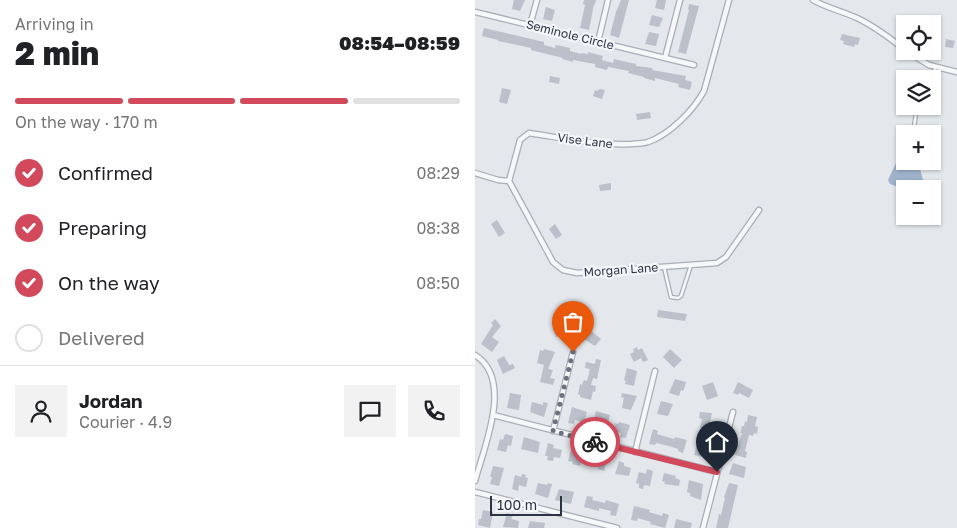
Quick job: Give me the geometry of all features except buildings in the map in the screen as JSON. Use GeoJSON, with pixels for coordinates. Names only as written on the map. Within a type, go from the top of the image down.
{"type":"FeatureCollection","features":[{"type":"Feature","properties":{"kind":"street"},"geometry":{"type":"LineString","coordinates":[[531,25],[537,0]]}},
{"type":"Feature","properties":{"kind":"street"},"geometry":{"type":"LineString","coordinates":[[598,42],[608,0]]}},
{"type":"Feature","properties":{"kind":"street"},"geometry":{"type":"LineString","coordinates":[[665,58],[680,0]]}},
{"type":"Feature","properties":{"kind":"street","name":"Vise Lane"},"geometry":{"type":"LineString","coordinates":[[509,181],[520,140],[529,133],[612,145],[647,142],[661,135],[683,118],[697,104],[704,91],[729,0]]}},
{"type":"Feature","properties":{"kind":"street"},"geometry":{"type":"LineString","coordinates":[[813,0],[827,8],[856,17],[896,43]]}},
{"type":"Feature","properties":{"kind":"street","name":"Seminole Circle"},"geometry":{"type":"LineString","coordinates":[[475,12],[695,65]]}},
{"type":"Feature","properties":{"kind":"street"},"geometry":{"type":"LineString","coordinates":[[921,60],[929,65],[957,72]]}},
{"type":"Feature","properties":{"kind":"street"},"geometry":{"type":"LineString","coordinates":[[475,173],[498,180],[509,181]]}},
{"type":"Feature","properties":{"kind":"street","name":"Morgan Lane"},"geometry":{"type":"LineString","coordinates":[[509,181],[553,262],[563,270],[577,273],[717,262],[726,257],[759,210]]}},
{"type":"Feature","properties":{"kind":"street"},"geometry":{"type":"LineString","coordinates":[[553,431],[573,352]]}},
{"type":"Feature","properties":{"kind":"street"},"geometry":{"type":"LineString","coordinates":[[475,355],[481,358],[490,373],[495,389],[493,415],[475,481]]}},
{"type":"Feature","properties":{"kind":"street"},"geometry":{"type":"LineString","coordinates":[[635,452],[655,371]]}},
{"type":"Feature","properties":{"kind":"street"},"geometry":{"type":"LineString","coordinates":[[703,528],[733,412]]}},
{"type":"Feature","properties":{"kind":"street"},"geometry":{"type":"LineString","coordinates":[[493,415],[717,472]]}},
{"type":"Feature","properties":{"kind":"street"},"geometry":{"type":"LineString","coordinates":[[475,492],[617,528]]}},
{"type":"Feature","properties":{"kind":"lane"},"geometry":{"type":"LineString","coordinates":[[665,267],[671,297],[678,298],[681,296],[691,265]]}},
{"type":"Feature","properties":{"kind":"water"},"geometry":{"type":"Polygon","coordinates":[[[896,163],[896,170],[920,170],[923,180],[896,180],[896,186],[890,184],[888,180],[896,163]]]}},
{"type":"Feature","properties":{"kind":"way so far"},"geometry":{"type":"LineString","coordinates":[[573,352],[553,431],[595,442]]}},
{"type":"Feature","properties":{"kind":"route"},"geometry":{"type":"LineString","coordinates":[[595,442],[717,472]]}}]}
